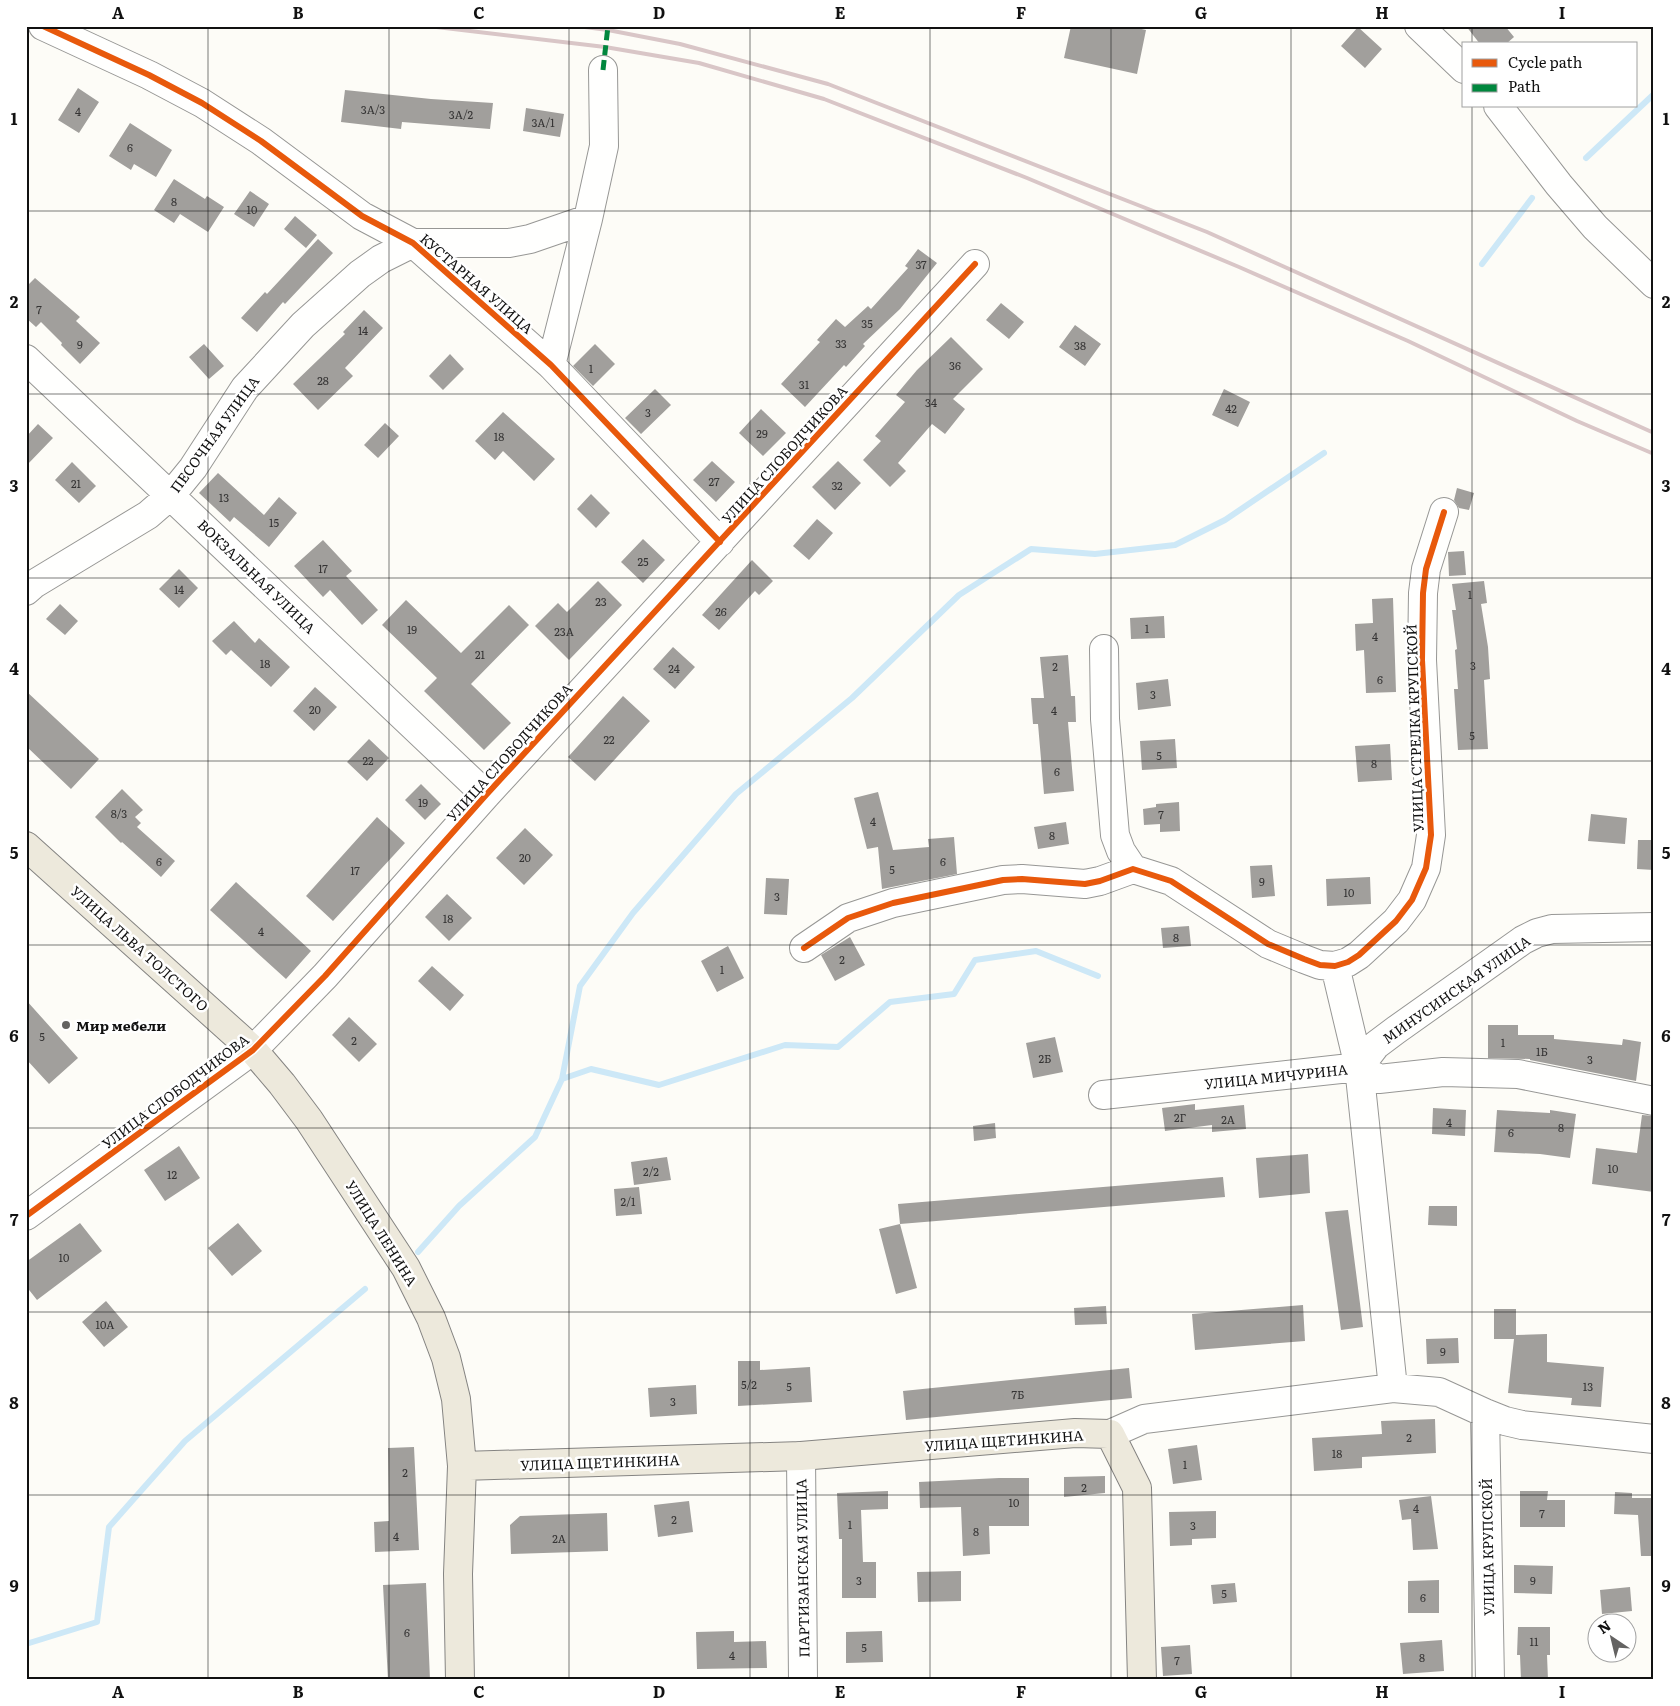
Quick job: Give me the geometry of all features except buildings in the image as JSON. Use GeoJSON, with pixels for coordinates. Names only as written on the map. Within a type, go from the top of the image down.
{"type":"FeatureCollection","features":[{"type":"Feature","properties":{"kind":"main road","name":"УЛИЦА ЛЬВА ТОЛСТОГО"},"geometry":{"type":"LineString","coordinates":[[26,846],[253,1050]]}},
{"type":"Feature","properties":{"kind":"main road","name":"УЛИЦА ЛЕНИНА"},"geometry":{"type":"LineString","coordinates":[[253,1050],[309,1120],[406,1268],[431,1318],[446,1358],[456,1399],[462,1466],[458,1574],[460,1680]]}},
{"type":"Feature","properties":{"kind":"main road","name":"УЛИЦА ЩЕТИНКИНА"},"geometry":{"type":"LineString","coordinates":[[462,1466],[801,1456],[1075,1433],[1110,1434]]}},
{"type":"Feature","properties":{"kind":"main road"},"geometry":{"type":"LineString","coordinates":[[1110,1434],[1137,1488],[1142,1680]]}},
{"type":"Feature","properties":{"kind":"street","name":"КУСТАРНАЯ УЛИЦА"},"geometry":{"type":"LineString","coordinates":[[43,26],[149,75],[202,103],[261,141],[362,216],[413,243],[551,365],[720,542]]}},
{"type":"Feature","properties":{"kind":"street"},"geometry":{"type":"LineString","coordinates":[[1428,29],[1462,67]]}},
{"type":"Feature","properties":{"kind":"street"},"geometry":{"type":"LineString","coordinates":[[551,365],[588,219],[604,146],[603,70]]}},
{"type":"Feature","properties":{"kind":"street"},"geometry":{"type":"LineString","coordinates":[[1500,108],[1559,185],[1596,227],[1651,276]]}},
{"type":"Feature","properties":{"kind":"street","name":"ПЕСОЧНАЯ УЛИЦА"},"geometry":{"type":"LineString","coordinates":[[26,591],[34,584],[148,515],[171,495],[193,468],[244,388],[303,325],[360,274],[381,259],[413,243],[509,243],[530,239],[588,219]]}},
{"type":"Feature","properties":{"kind":"street","name":"УЛИЦА СЛОБОДЧИКОВА"},"geometry":{"type":"LineString","coordinates":[[26,1216],[253,1050],[325,976],[486,795],[975,264]]}},
{"type":"Feature","properties":{"kind":"street","name":"ВОКЗАЛЬНАЯ УЛИЦА"},"geometry":{"type":"LineString","coordinates":[[26,359],[486,795]]}},
{"type":"Feature","properties":{"kind":"street","name":"УЛИЦА СТРЕЛКА КРУПСКОЙ"},"geometry":{"type":"LineString","coordinates":[[1335,966],[1348,962],[1359,955],[1396,921],[1412,900],[1426,868],[1431,835],[1422,660],[1423,593],[1426,569],[1444,512]]}},
{"type":"Feature","properties":{"kind":"street"},"geometry":{"type":"LineString","coordinates":[[1104,649],[1105,719],[1116,835],[1121,852],[1133,869],[1171,882],[1268,944],[1320,965],[1335,966],[1359,1067],[1393,1388]]}},
{"type":"Feature","properties":{"kind":"street"},"geometry":{"type":"LineString","coordinates":[[804,948],[848,918],[892,903],[1003,880],[1022,879],[1085,884],[1100,881],[1133,869]]}},
{"type":"Feature","properties":{"kind":"street","name":"МИНУСИНСКАЯ УЛИЦА"},"geometry":{"type":"LineString","coordinates":[[1359,1067],[1376,1045],[1523,940],[1536,933],[1552,929],[1654,927]]}},
{"type":"Feature","properties":{"kind":"street","name":"УЛИЦА МИЧУРИНА"},"geometry":{"type":"LineString","coordinates":[[1103,1096],[1359,1067],[1379,1079],[1443,1072],[1518,1074],[1654,1102]]}},
{"type":"Feature","properties":{"kind":"street","name":"УЛИЦА ЩЕТИНКИНА"},"geometry":{"type":"LineString","coordinates":[[1110,1434],[1144,1419],[1393,1388],[1438,1392],[1505,1421],[1654,1439]]}},
{"type":"Feature","properties":{"kind":"street","name":"УЛИЦА КРУПСКОЙ"},"geometry":{"type":"LineString","coordinates":[[1485,1413],[1490,1680]]}},
{"type":"Feature","properties":{"kind":"street","name":"ПАРТИЗАНСКАЯ УЛИЦА"},"geometry":{"type":"LineString","coordinates":[[801,1456],[803,1680]]}},
{"type":"Feature","properties":{"kind":"waterway"},"geometry":{"type":"LineString","coordinates":[[1586,158],[1654,94]]}},
{"type":"Feature","properties":{"kind":"waterway"},"geometry":{"type":"LineString","coordinates":[[1482,264],[1532,198]]}},
{"type":"Feature","properties":{"kind":"waterway"},"geometry":{"type":"LineString","coordinates":[[418,1252],[459,1206],[535,1137],[562,1079],[580,986],[633,913],[736,794],[852,698],[959,595],[1031,549],[1095,554],[1175,545],[1225,520],[1324,453]]}},
{"type":"Feature","properties":{"kind":"waterway"},"geometry":{"type":"LineString","coordinates":[[562,1079],[591,1069],[659,1085],[785,1045],[838,1047],[890,1002],[954,994],[975,960],[1036,951],[1098,976]]}},
{"type":"Feature","properties":{"kind":"waterway"},"geometry":{"type":"LineString","coordinates":[[26,1644],[97,1622],[109,1527],[185,1441],[365,1289]]}},
{"type":"Feature","properties":{"kind":"railway"},"geometry":{"type":"LineString","coordinates":[[428,26],[605,47],[699,63],[824,99],[1027,178],[1239,267],[1408,341],[1577,421],[1654,454]]}},
{"type":"Feature","properties":{"kind":"railway"},"geometry":{"type":"LineString","coordinates":[[577,26],[680,44],[828,84],[1207,232],[1654,433]]}},
{"type":"Feature","properties":{"kind":"marked path"},"geometry":{"type":"LineString","coordinates":[[603,70],[608,26]]}},
{"type":"Feature","properties":{"kind":"cycle path"},"geometry":{"type":"LineString","coordinates":[[43,26],[149,75],[202,103],[261,141],[362,216],[413,243],[551,365],[720,542]]}},
{"type":"Feature","properties":{"kind":"cycle path"},"geometry":{"type":"LineString","coordinates":[[26,1216],[253,1050],[325,976],[486,795],[975,264]]}},
{"type":"Feature","properties":{"kind":"cycle path"},"geometry":{"type":"LineString","coordinates":[[804,948],[848,918],[893,903],[1003,880],[1022,879],[1085,884],[1100,881],[1133,869],[1171,881],[1268,944],[1304,959],[1320,965],[1335,966],[1348,962],[1359,955],[1396,921],[1412,900],[1426,868],[1431,835],[1422,660],[1423,593],[1426,569],[1444,512]]}},
{"type":"Feature","properties":{"kind":"place","name":"Мир мебели"},"geometry":{"type":"Point","coordinates":[66,1025]}}]}
